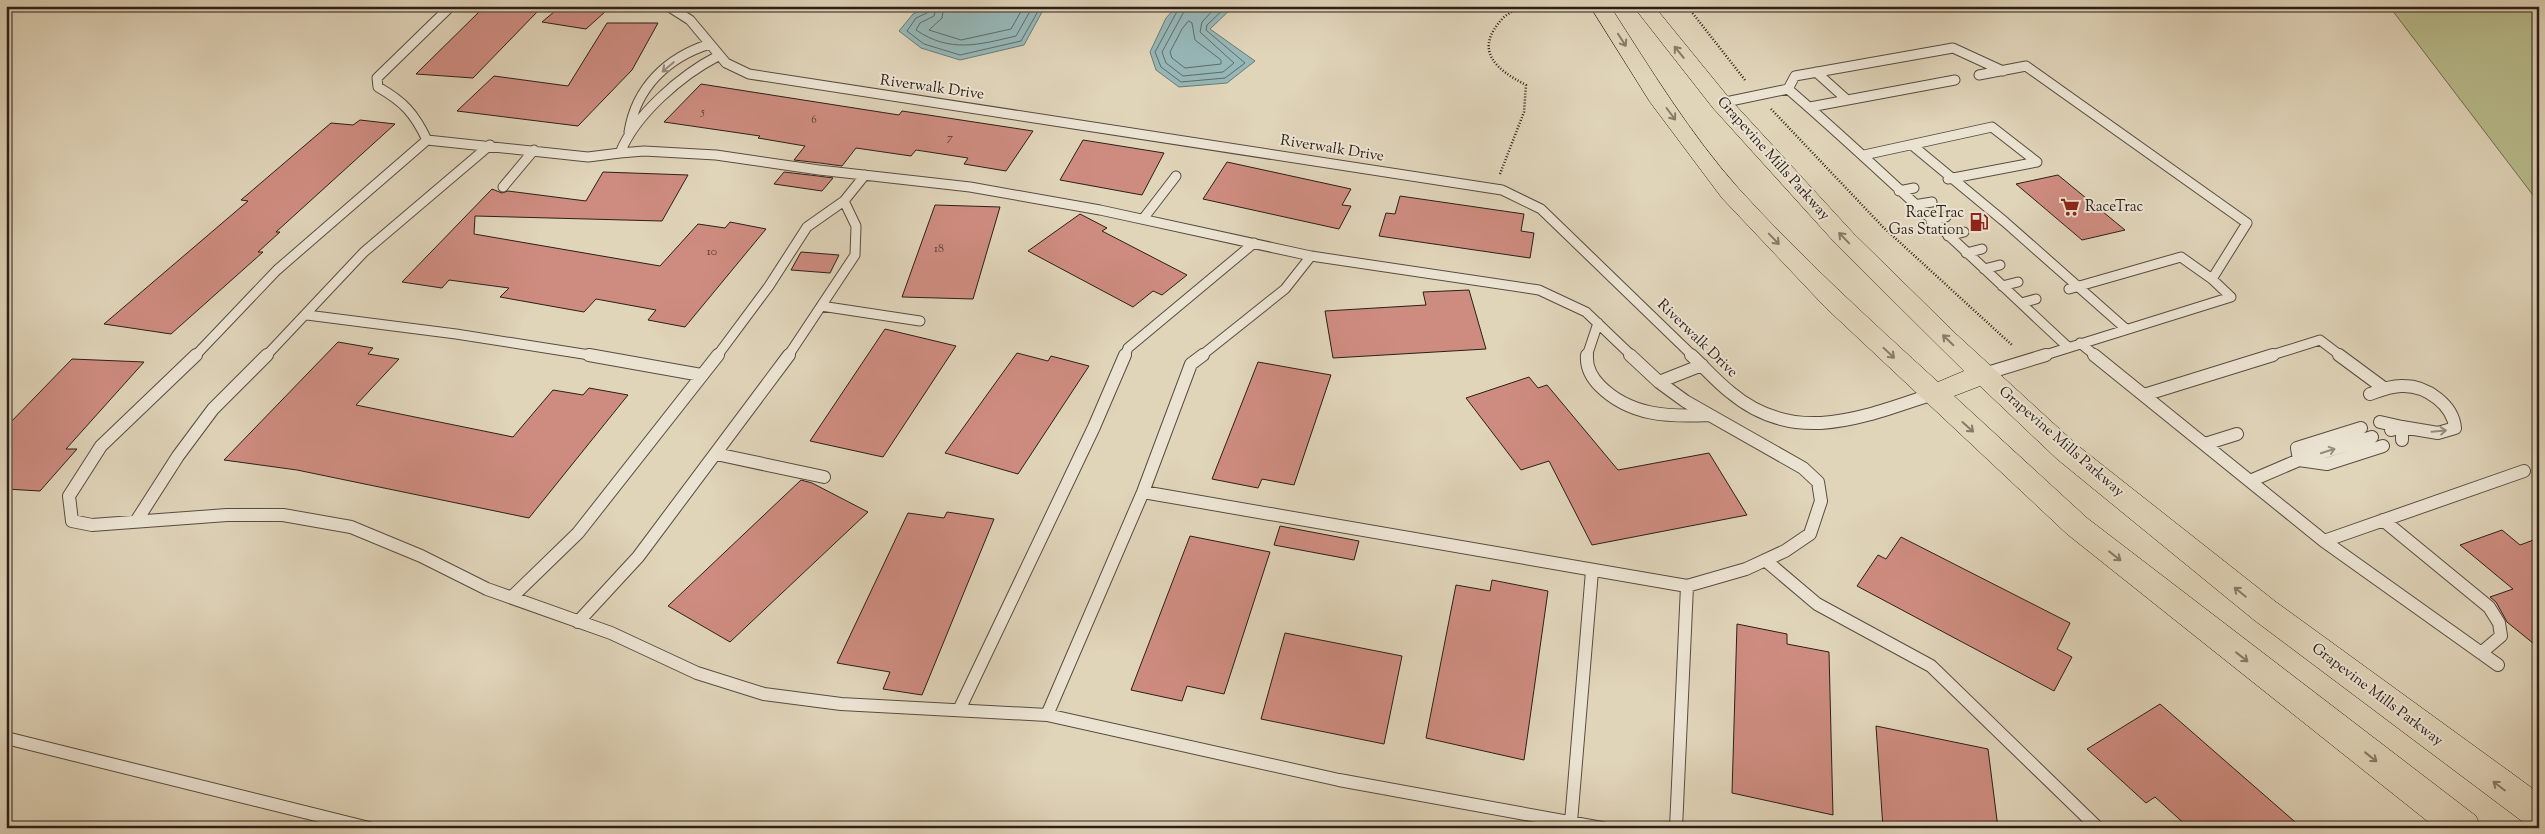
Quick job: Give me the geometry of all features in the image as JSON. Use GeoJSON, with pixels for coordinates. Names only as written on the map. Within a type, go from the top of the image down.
{"type":"FeatureCollection","features":[{"type":"Feature","properties":{"kind":"main road"},"geometry":{"type":"LineString","coordinates":[[1600,6],[1661,102],[1730,193],[1834,301],[2077,526],[2463,828]]}},
{"type":"Feature","properties":{"kind":"main road","name":"Grapevine Mills Parkway"},"geometry":{"type":"LineString","coordinates":[[1643,6],[1721,103],[1845,239],[2067,452],[2265,612],[2539,814]]}},
{"type":"Feature","properties":{"kind":"main road"},"geometry":{"type":"LineString","coordinates":[[1933,394],[1984,374]]}},
{"type":"Feature","properties":{"kind":"lane"},"geometry":{"type":"LineString","coordinates":[[427,140],[415,116],[397,98],[378,87],[377,78],[451,6]]}},
{"type":"Feature","properties":{"kind":"lane","name":"Riverwalk Drive"},"geometry":{"type":"LineString","coordinates":[[668,6],[690,20],[718,56],[726,63],[750,74],[805,84],[1495,188],[1541,209],[1731,393],[1764,414],[1791,423],[1850,421],[1933,394]]}},
{"type":"Feature","properties":{"kind":"lane"},"geometry":{"type":"LineString","coordinates":[[620,153],[629,132],[633,109],[643,91],[683,54],[710,44]]}},
{"type":"Feature","properties":{"kind":"lane"},"geometry":{"type":"LineString","coordinates":[[1721,103],[1788,89],[1795,76],[1953,48],[2003,71]]}},
{"type":"Feature","properties":{"kind":"lane"},"geometry":{"type":"LineString","coordinates":[[629,132],[689,74],[706,61],[718,56]]}},
{"type":"Feature","properties":{"kind":"lane"},"geometry":{"type":"LineString","coordinates":[[1979,76],[2026,66],[2248,223],[2212,279]]}},
{"type":"Feature","properties":{"kind":"lane"},"geometry":{"type":"LineString","coordinates":[[1816,72],[1846,99]]}},
{"type":"Feature","properties":{"kind":"lane"},"geometry":{"type":"LineString","coordinates":[[1810,107],[1955,80]]}},
{"type":"Feature","properties":{"kind":"lane"},"geometry":{"type":"LineString","coordinates":[[1788,89],[1864,155],[1899,191],[2068,347]]}},
{"type":"Feature","properties":{"kind":"lane"},"geometry":{"type":"LineString","coordinates":[[1864,155],[1992,127],[2037,162],[1949,179]]}},
{"type":"Feature","properties":{"kind":"lane"},"geometry":{"type":"LineString","coordinates":[[1143,492],[1686,586],[1746,569],[1785,551],[1810,534],[1821,502],[1818,482],[1802,468],[1710,415],[1659,382],[1586,312],[1539,290],[1311,256],[1143,219],[970,187],[716,155],[644,151],[588,157],[490,145],[427,140],[277,270],[210,341],[101,446],[70,496],[72,521],[92,525],[137,520],[282,515],[351,527],[512,597],[611,633],[697,674],[764,694],[840,704],[1047,715],[1339,780],[1602,828]]}},
{"type":"Feature","properties":{"kind":"lane"},"geometry":{"type":"LineString","coordinates":[[137,520],[178,456],[213,410],[307,315],[364,252],[490,145]]}},
{"type":"Feature","properties":{"kind":"lane"},"geometry":{"type":"LineString","coordinates":[[1912,145],[2036,255],[2126,329]]}},
{"type":"Feature","properties":{"kind":"lane"},"geometry":{"type":"LineString","coordinates":[[503,187],[534,150]]}},
{"type":"Feature","properties":{"kind":"lane"},"geometry":{"type":"LineString","coordinates":[[512,597],[578,533],[769,286],[807,227],[844,201],[865,174]]}},
{"type":"Feature","properties":{"kind":"lane"},"geometry":{"type":"LineString","coordinates":[[1143,219],[1176,176]]}},
{"type":"Feature","properties":{"kind":"lane"},"geometry":{"type":"LineString","coordinates":[[1899,191],[1914,188]]}},
{"type":"Feature","properties":{"kind":"lane"},"geometry":{"type":"LineString","coordinates":[[578,622],[638,557],[716,454],[788,356],[854,255],[856,226],[844,201]]}},
{"type":"Feature","properties":{"kind":"lane"},"geometry":{"type":"LineString","coordinates":[[1914,205],[1932,202]]}},
{"type":"Feature","properties":{"kind":"lane"},"geometry":{"type":"LineString","coordinates":[[1932,221],[1946,217]]}},
{"type":"Feature","properties":{"kind":"lane"},"geometry":{"type":"LineString","coordinates":[[1948,236],[1964,232]]}},
{"type":"Feature","properties":{"kind":"lane"},"geometry":{"type":"LineString","coordinates":[[959,710],[1094,427],[1128,348],[1254,243]]}},
{"type":"Feature","properties":{"kind":"lane"},"geometry":{"type":"LineString","coordinates":[[1966,253],[1982,248]]}},
{"type":"Feature","properties":{"kind":"lane"},"geometry":{"type":"LineString","coordinates":[[1047,715],[1143,492],[1191,364],[1285,289],[1311,256]]}},
{"type":"Feature","properties":{"kind":"lane"},"geometry":{"type":"LineString","coordinates":[[1984,374],[2231,297],[2212,279],[2181,257],[2074,287]]}},
{"type":"Feature","properties":{"kind":"lane"},"geometry":{"type":"LineString","coordinates":[[1984,269],[2000,265]]}},
{"type":"Feature","properties":{"kind":"lane"},"geometry":{"type":"LineString","coordinates":[[2002,286],[2018,282]]}},
{"type":"Feature","properties":{"kind":"lane"},"geometry":{"type":"LineString","coordinates":[[2021,303],[2036,298]]}},
{"type":"Feature","properties":{"kind":"lane"},"geometry":{"type":"LineString","coordinates":[[821,306],[920,321]]}},
{"type":"Feature","properties":{"kind":"lane"},"geometry":{"type":"LineString","coordinates":[[307,315],[584,352],[701,375]]}},
{"type":"Feature","properties":{"kind":"lane"},"geometry":{"type":"LineString","coordinates":[[1598,323],[1587,362],[1592,378],[1610,397],[1646,413],[1669,417],[1710,415]]}},
{"type":"Feature","properties":{"kind":"lane"},"geometry":{"type":"LineString","coordinates":[[2144,395],[2320,340],[2385,389]]}},
{"type":"Feature","properties":{"kind":"lane"},"geometry":{"type":"LineString","coordinates":[[2080,343],[2324,541],[2498,666]]}},
{"type":"Feature","properties":{"kind":"lane"},"geometry":{"type":"LineString","coordinates":[[1659,382],[1702,365]]}},
{"type":"Feature","properties":{"kind":"lane"},"geometry":{"type":"LineString","coordinates":[[2370,394],[2385,389],[2408,386],[2425,392],[2449,409],[2456,419],[2455,428],[2438,433],[2396,428],[2380,422]]}},
{"type":"Feature","properties":{"kind":"lane"},"geometry":{"type":"LineString","coordinates":[[2299,460],[2297,448],[2361,428]]}},
{"type":"Feature","properties":{"kind":"lane"},"geometry":{"type":"LineString","coordinates":[[2396,428],[2402,440]]}},
{"type":"Feature","properties":{"kind":"lane"},"geometry":{"type":"LineString","coordinates":[[2205,444],[2237,434]]}},
{"type":"Feature","properties":{"kind":"lane"},"geometry":{"type":"LineString","coordinates":[[2250,481],[2299,460],[2372,436]]}},
{"type":"Feature","properties":{"kind":"lane"},"geometry":{"type":"LineString","coordinates":[[2299,460],[2326,464],[2383,446]]}},
{"type":"Feature","properties":{"kind":"lane"},"geometry":{"type":"LineString","coordinates":[[716,454],[824,477]]}},
{"type":"Feature","properties":{"kind":"lane"},"geometry":{"type":"LineString","coordinates":[[2324,541],[2524,471]]}},
{"type":"Feature","properties":{"kind":"lane"},"geometry":{"type":"LineString","coordinates":[[2384,520],[2489,607],[2500,623],[2501,636],[2481,654]]}},
{"type":"Feature","properties":{"kind":"lane"},"geometry":{"type":"LineString","coordinates":[[1765,560],[1817,604],[1931,666],[2098,828]]}},
{"type":"Feature","properties":{"kind":"lane"},"geometry":{"type":"LineString","coordinates":[[1571,822],[1592,571]]}},
{"type":"Feature","properties":{"kind":"lane"},"geometry":{"type":"LineString","coordinates":[[1676,828],[1686,586]]}},
{"type":"Feature","properties":{"kind":"lane"},"geometry":{"type":"LineString","coordinates":[[6,738],[369,828]]}},
{"type":"Feature","properties":{"kind":"path"},"geometry":{"type":"LineString","coordinates":[[1495,188],[1524,112],[1526,85],[1511,78],[1494,62],[1488,50],[1488,40],[1505,16],[1518,6]]}},
{"type":"Feature","properties":{"kind":"path"},"geometry":{"type":"LineString","coordinates":[[1687,6],[1758,96],[1883,227],[2028,359]]}},
{"type":"Feature","properties":{"kind":"green space"},"geometry":{"type":"Polygon","coordinates":[[[2389,6],[2539,6],[2539,203],[2389,6]]]}},
{"type":"Feature","properties":{"kind":"water"},"geometry":{"type":"Polygon","coordinates":[[[930,6],[1048,6],[1042,12],[1024,45],[960,60],[921,48],[899,31],[913,14],[930,6]]]}},
{"type":"Feature","properties":{"kind":"water"},"geometry":{"type":"Polygon","coordinates":[[[1177,6],[1234,6],[1210,29],[1255,61],[1227,83],[1179,87],[1156,70],[1150,52],[1166,18],[1177,6]]]}},
{"type":"Feature","properties":{"kind":"building"},"geometry":{"type":"Polygon","coordinates":[[[561,6],[606,11],[586,29],[542,22],[561,6]]]}},
{"type":"Feature","properties":{"kind":"building"},"geometry":{"type":"Polygon","coordinates":[[[484,7],[538,11],[473,78],[416,74],[484,7]]]}},
{"type":"Feature","properties":{"kind":"building"},"geometry":{"type":"Polygon","coordinates":[[[607,23],[658,23],[632,70],[578,126],[457,111],[494,76],[568,86],[607,23]]]}},
{"type":"Feature","properties":{"kind":"building"},"geometry":{"type":"Polygon","coordinates":[[[701,84],[899,115],[902,111],[1033,131],[1006,171],[964,164],[968,158],[916,150],[911,156],[856,148],[842,166],[794,160],[805,146],[758,138],[760,136],[664,122],[701,84]]]}},
{"type":"Feature","properties":{"kind":"building"},"geometry":{"type":"Polygon","coordinates":[[[360,120],[395,124],[276,232],[280,232],[258,252],[263,252],[171,334],[104,324],[248,201],[241,200],[331,123],[353,125],[360,120]]]}},
{"type":"Feature","properties":{"kind":"building"},"geometry":{"type":"Polygon","coordinates":[[[1083,140],[1164,153],[1142,195],[1060,180],[1083,140]]]}},
{"type":"Feature","properties":{"kind":"building"},"geometry":{"type":"Polygon","coordinates":[[[1227,162],[1351,189],[1342,205],[1351,206],[1339,229],[1203,199],[1227,162]]]}},
{"type":"Feature","properties":{"kind":"building"},"geometry":{"type":"Polygon","coordinates":[[[603,172],[688,175],[662,221],[475,216],[474,234],[660,266],[698,224],[725,228],[730,222],[766,229],[685,327],[648,320],[656,310],[596,299],[584,312],[500,297],[509,288],[449,280],[442,288],[402,282],[492,189],[502,193],[508,191],[586,201],[603,172]]]}},
{"type":"Feature","properties":{"kind":"building"},"geometry":{"type":"Polygon","coordinates":[[[784,172],[833,178],[822,191],[774,184],[784,172]]]}},
{"type":"Feature","properties":{"kind":"building","name":"RaceTrac"},"geometry":{"type":"Polygon","coordinates":[[[2058,175],[2125,230],[2082,240],[2016,184],[2058,175]]]}},
{"type":"Feature","properties":{"kind":"building"},"geometry":{"type":"Polygon","coordinates":[[[1400,196],[1524,214],[1521,231],[1534,233],[1530,258],[1379,236],[1386,213],[1395,214],[1400,196]]]}},
{"type":"Feature","properties":{"kind":"building"},"geometry":{"type":"Polygon","coordinates":[[[935,205],[1000,207],[973,299],[902,297],[935,205]]]}},
{"type":"Feature","properties":{"kind":"building"},"geometry":{"type":"Polygon","coordinates":[[[1080,214],[1107,228],[1102,231],[1187,275],[1162,295],[1153,291],[1133,307],[1028,251],[1080,214]]]}},
{"type":"Feature","properties":{"kind":"building"},"geometry":{"type":"Polygon","coordinates":[[[801,252],[839,255],[830,273],[791,270],[801,252]]]}},
{"type":"Feature","properties":{"kind":"building"},"geometry":{"type":"Polygon","coordinates":[[[1469,290],[1486,349],[1333,358],[1325,311],[1426,305],[1423,292],[1469,290]]]}},
{"type":"Feature","properties":{"kind":"building"},"geometry":{"type":"Polygon","coordinates":[[[885,329],[956,346],[883,457],[810,441],[885,329]]]}},
{"type":"Feature","properties":{"kind":"building"},"geometry":{"type":"Polygon","coordinates":[[[338,342],[373,348],[368,354],[399,359],[356,405],[513,437],[553,390],[583,395],[589,388],[628,395],[529,518],[297,470],[224,460],[338,342]]]}},
{"type":"Feature","properties":{"kind":"building"},"geometry":{"type":"Polygon","coordinates":[[[1017,353],[1048,361],[1051,356],[1089,366],[1018,474],[945,453],[1017,353]]]}},
{"type":"Feature","properties":{"kind":"building"},"geometry":{"type":"Polygon","coordinates":[[[72,359],[144,362],[66,449],[77,449],[40,491],[6,489],[6,427],[72,359]]]}},
{"type":"Feature","properties":{"kind":"building"},"geometry":{"type":"Polygon","coordinates":[[[1258,362],[1331,375],[1294,485],[1262,479],[1258,488],[1212,479],[1258,362]]]}},
{"type":"Feature","properties":{"kind":"building"},"geometry":{"type":"Polygon","coordinates":[[[1529,377],[1538,388],[1547,385],[1618,470],[1709,453],[1747,515],[1592,545],[1549,461],[1521,470],[1466,398],[1529,377]]]}},
{"type":"Feature","properties":{"kind":"building"},"geometry":{"type":"Polygon","coordinates":[[[801,480],[812,483],[868,512],[730,642],[668,606],[801,480]]]}},
{"type":"Feature","properties":{"kind":"building"},"geometry":{"type":"Polygon","coordinates":[[[947,512],[994,519],[922,695],[883,689],[890,672],[837,663],[908,513],[944,518],[947,512]]]}},
{"type":"Feature","properties":{"kind":"building"},"geometry":{"type":"Polygon","coordinates":[[[1280,526],[1359,541],[1354,560],[1274,545],[1280,526]]]}},
{"type":"Feature","properties":{"kind":"building"},"geometry":{"type":"Polygon","coordinates":[[[2502,530],[2520,545],[2539,538],[2539,648],[2507,622],[2496,602],[2490,597],[2513,589],[2460,545],[2502,530]]]}},
{"type":"Feature","properties":{"kind":"building"},"geometry":{"type":"Polygon","coordinates":[[[1190,536],[1270,552],[1224,694],[1187,686],[1182,701],[1131,690],[1190,536]]]}},
{"type":"Feature","properties":{"kind":"building"},"geometry":{"type":"Polygon","coordinates":[[[1901,537],[2070,623],[2057,649],[2072,657],[2054,691],[1857,586],[1878,555],[1886,559],[1901,537]]]}},
{"type":"Feature","properties":{"kind":"building"},"geometry":{"type":"Polygon","coordinates":[[[1492,580],[1548,591],[1524,760],[1426,738],[1456,585],[1490,591],[1492,580]]]}},
{"type":"Feature","properties":{"kind":"building"},"geometry":{"type":"Polygon","coordinates":[[[1737,624],[1787,634],[1787,644],[1829,652],[1833,815],[1732,793],[1737,624]]]}},
{"type":"Feature","properties":{"kind":"building"},"geometry":{"type":"Polygon","coordinates":[[[1285,633],[1402,656],[1384,744],[1261,719],[1285,633]]]}},
{"type":"Feature","properties":{"kind":"building"},"geometry":{"type":"Polygon","coordinates":[[[2160,704],[2302,828],[2189,828],[2155,797],[2146,803],[2087,749],[2160,704]]]}},
{"type":"Feature","properties":{"kind":"building"},"geometry":{"type":"Polygon","coordinates":[[[1876,726],[1988,749],[1998,828],[1883,828],[1876,726]]]}},
{"type":"Feature","properties":{"kind":"place","name":"RaceTrac"},"geometry":{"type":"Point","coordinates":[2070,207]}},
{"type":"Feature","properties":{"kind":"place","name":"RaceTrac Gas Station"},"geometry":{"type":"Point","coordinates":[1979,222]}}]}
